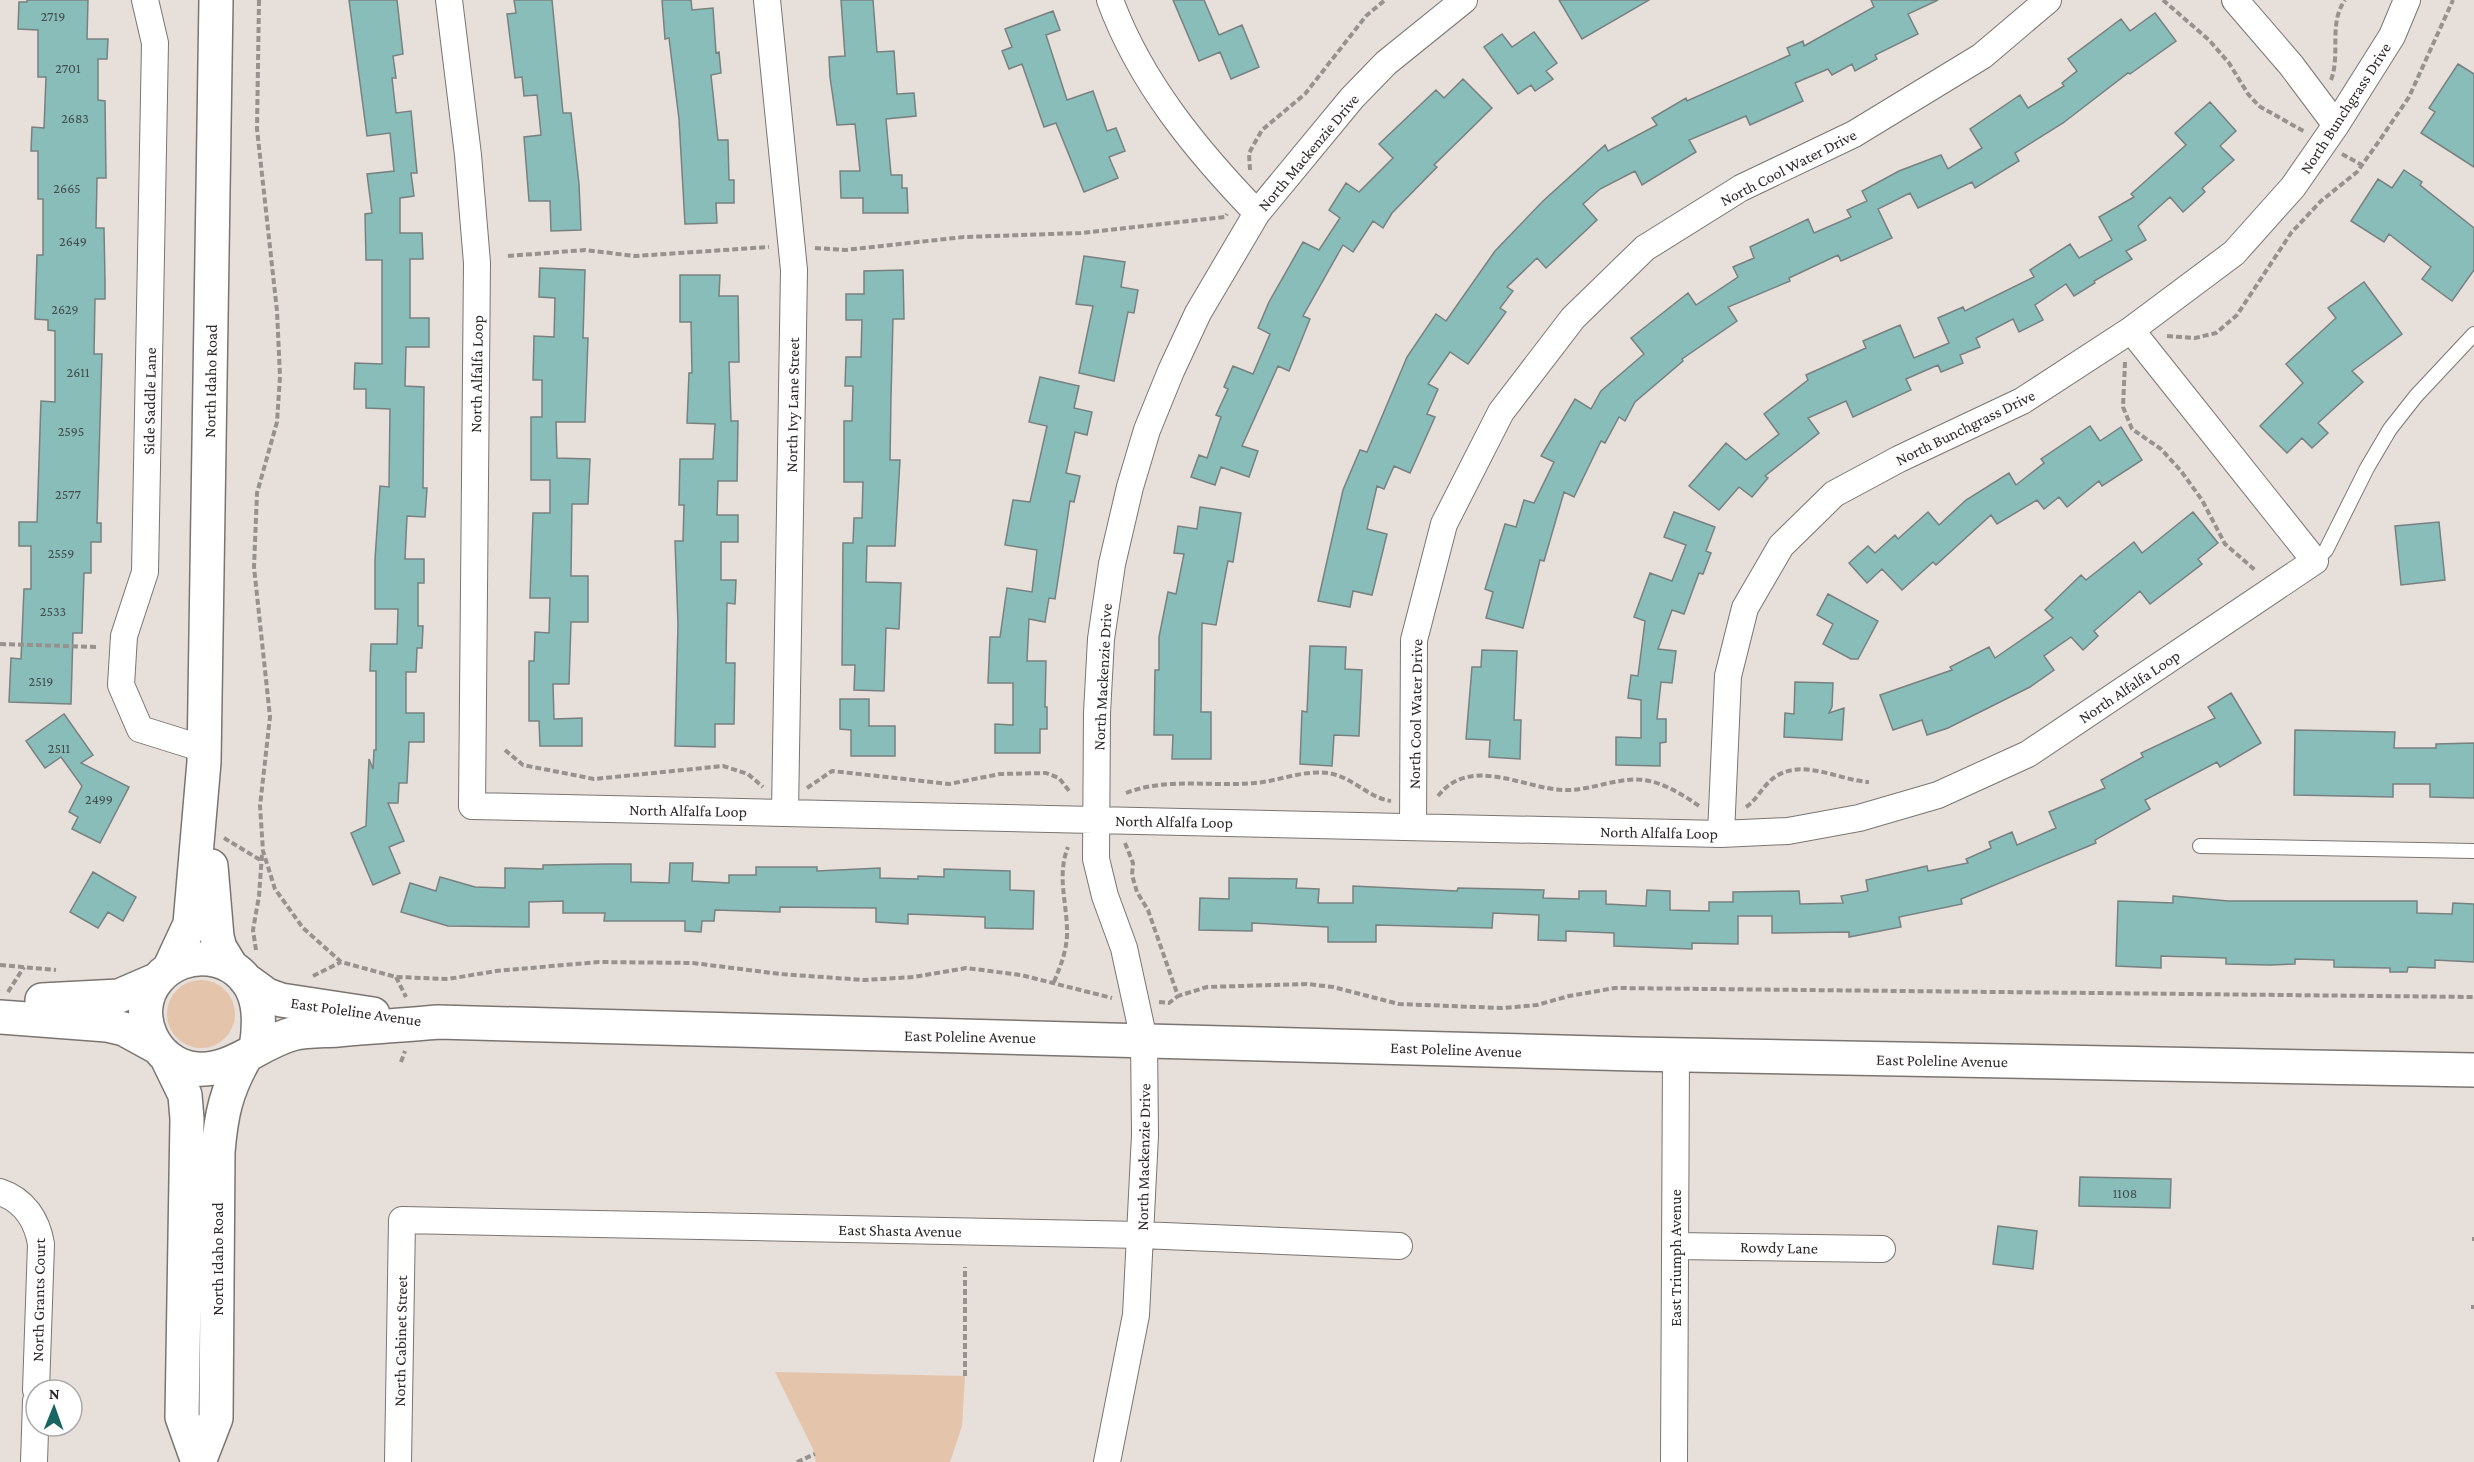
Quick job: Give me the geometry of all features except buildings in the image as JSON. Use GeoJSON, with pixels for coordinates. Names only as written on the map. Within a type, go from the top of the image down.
{"type":"FeatureCollection","features":[{"type":"Feature","properties":{"kind":"main road","name":"North Idaho Road"},"geometry":{"type":"LineString","coordinates":[[163,974],[190,924],[204,755],[216,0]]}},
{"type":"Feature","properties":{"kind":"main road","name":"North Idaho Road"},"geometry":{"type":"LineString","coordinates":[[204,755],[217,937],[222,952],[245,967]]}},
{"type":"Feature","properties":{"kind":"main road"},"geometry":{"type":"LineString","coordinates":[[200,958],[245,967],[257,1012],[250,1053],[209,1069],[195,1069],[123,1029],[1,1007],[106,998],[132,993],[184,960],[200,958]]}},
{"type":"Feature","properties":{"kind":"main road","name":"East Poleline Avenue"},"geometry":{"type":"LineString","coordinates":[[245,967],[267,994],[289,1002],[438,1022]]}},
{"type":"Feature","properties":{"kind":"main road"},"geometry":{"type":"LineString","coordinates":[[161,1052],[148,1030],[145,1013],[148,996],[163,974]]}},
{"type":"Feature","properties":{"kind":"main road","name":"East Poleline Avenue"},"geometry":{"type":"LineString","coordinates":[[250,1053],[295,1033],[438,1022],[1676,1055],[2474,1070]]}},
{"type":"Feature","properties":{"kind":"main road","name":"North Idaho Road"},"geometry":{"type":"LineString","coordinates":[[161,1052],[185,1095],[188,1119],[182,1418],[198,1462]]}},
{"type":"Feature","properties":{"kind":"main road","name":"North Idaho Road"},"geometry":{"type":"LineString","coordinates":[[198,1462],[216,1418],[218,1152],[221,1112],[232,1080],[250,1053]]}},
{"type":"Feature","properties":{"kind":"street","name":"Side Saddle Lane"},"geometry":{"type":"LineString","coordinates":[[145,0],[155,42],[145,572],[124,636],[121,685],[140,729],[204,755]]}},
{"type":"Feature","properties":{"kind":"street","name":"North Alfalfa Loop"},"geometry":{"type":"LineString","coordinates":[[449,0],[468,155],[477,263],[472,806],[1722,834],[1788,831],[1859,818],[1938,795],[2028,754],[2315,561]]}},
{"type":"Feature","properties":{"kind":"street","name":"North Ivy Lane Street"},"geometry":{"type":"LineString","coordinates":[[767,0],[794,270],[785,812]]}},
{"type":"Feature","properties":{"kind":"street"},"geometry":{"type":"LineString","coordinates":[[1110,0],[1131,46],[1180,127],[1208,162],[1257,213]]}},
{"type":"Feature","properties":{"kind":"street","name":"North Mackenzie Drive"},"geometry":{"type":"LineString","coordinates":[[1112,1461],[1136,1315],[1141,1235],[1144,1040],[1124,948],[1105,896],[1096,859],[1097,713],[1101,639],[1112,564],[1130,487],[1147,430],[1171,371],[1198,313],[1257,213],[1352,98],[1386,63],[1464,0]]}},
{"type":"Feature","properties":{"kind":"street","name":"North Cool Water Drive"},"geometry":{"type":"LineString","coordinates":[[1413,827],[1414,640],[1444,524],[1501,412],[1573,318],[1645,248],[1741,188],[1854,134],[1982,56],[2048,0]]}},
{"type":"Feature","properties":{"kind":"street"},"geometry":{"type":"LineString","coordinates":[[2235,0],[2292,65],[2336,125]]}},
{"type":"Feature","properties":{"kind":"street","name":"North Bunchgrass Drive"},"geometry":{"type":"LineString","coordinates":[[1722,834],[1728,676],[1745,608],[1781,546],[1834,494],[1899,459],[2022,401],[2131,330],[2234,253],[2293,187],[2336,125],[2392,36],[2407,0]]}},
{"type":"Feature","properties":{"kind":"street"},"geometry":{"type":"LineString","coordinates":[[2131,330],[2315,561]]}},
{"type":"Feature","properties":{"kind":"street","name":"East Triumph Avenue"},"geometry":{"type":"LineString","coordinates":[[1674,1462],[1676,1055]]}},
{"type":"Feature","properties":{"kind":"street","name":"North Grants Court"},"geometry":{"type":"LineString","coordinates":[[0,1192],[9,1195],[29,1212],[38,1228],[41,1244],[36,1378]]}},
{"type":"Feature","properties":{"kind":"street","name":"East Shasta Avenue"},"geometry":{"type":"LineString","coordinates":[[402,1220],[1141,1235],[1399,1246]]}},
{"type":"Feature","properties":{"kind":"street","name":"North Cabinet Street"},"geometry":{"type":"LineString","coordinates":[[398,1462],[402,1220]]}},
{"type":"Feature","properties":{"kind":"street","name":"Rowdy Lane"},"geometry":{"type":"LineString","coordinates":[[1675,1246],[1882,1249]]}},
{"type":"Feature","properties":{"kind":"street"},"geometry":{"type":"LineString","coordinates":[[34,1462],[35,1438]]}},
{"type":"Feature","properties":{"kind":"lane"},"geometry":{"type":"LineString","coordinates":[[2315,561],[2326,550],[2367,468],[2390,429],[2416,396],[2474,334]]}},
{"type":"Feature","properties":{"kind":"lane"},"geometry":{"type":"LineString","coordinates":[[2200,846],[2474,851]]}},
{"type":"Feature","properties":{"kind":"path"},"geometry":{"type":"LineString","coordinates":[[1250,171],[1249,153],[1262,130],[1305,94],[1366,16],[1385,0]]}},
{"type":"Feature","properties":{"kind":"path"},"geometry":{"type":"LineString","coordinates":[[2163,0],[2209,40],[2229,63],[2248,94],[2259,106],[2306,132]]}},
{"type":"Feature","properties":{"kind":"path"},"geometry":{"type":"LineString","coordinates":[[2332,77],[2337,55],[2334,32],[2339,9],[2345,0]]}},
{"type":"Feature","properties":{"kind":"path"},"geometry":{"type":"LineString","coordinates":[[2165,336],[2195,338],[2216,333],[2237,315],[2291,233],[2321,201],[2357,172],[2377,144],[2409,97],[2453,0]]}},
{"type":"Feature","properties":{"kind":"path"},"geometry":{"type":"LineString","coordinates":[[820,248],[844,250],[952,238],[1081,233],[1225,217]]}},
{"type":"Feature","properties":{"kind":"path"},"geometry":{"type":"LineString","coordinates":[[508,256],[585,250],[635,256],[758,247]]}},
{"type":"Feature","properties":{"kind":"path"},"geometry":{"type":"LineString","coordinates":[[2124,363],[2123,407],[2132,429],[2162,449],[2202,500],[2225,544],[2255,570]]}},
{"type":"Feature","properties":{"kind":"path"},"geometry":{"type":"LineString","coordinates":[[0,644],[97,647]]}},
{"type":"Feature","properties":{"kind":"path"},"geometry":{"type":"LineString","coordinates":[[505,750],[523,765],[594,779],[723,766],[748,774],[762,787]]}},
{"type":"Feature","properties":{"kind":"path"},"geometry":{"type":"LineString","coordinates":[[1748,807],[1772,778],[1788,770],[1809,770],[1850,781],[1869,782]]}},
{"type":"Feature","properties":{"kind":"path"},"geometry":{"type":"LineString","coordinates":[[809,788],[832,771],[949,784],[1017,773],[1046,773],[1059,778],[1070,792]]}},
{"type":"Feature","properties":{"kind":"path"},"geometry":{"type":"LineString","coordinates":[[1126,793],[1140,788],[1188,783],[1257,783],[1311,772],[1330,773],[1359,785],[1387,801]]}},
{"type":"Feature","properties":{"kind":"path"},"geometry":{"type":"LineString","coordinates":[[1433,802],[1445,787],[1459,779],[1487,776],[1563,790],[1629,779],[1645,780],[1675,790],[1701,807]]}},
{"type":"Feature","properties":{"kind":"path"},"geometry":{"type":"LineString","coordinates":[[209,830],[262,861]]}},
{"type":"Feature","properties":{"kind":"path"},"geometry":{"type":"LineString","coordinates":[[245,967],[254,948],[253,930],[259,896],[263,847]]}},
{"type":"Feature","properties":{"kind":"path"},"geometry":{"type":"LineString","coordinates":[[1054,982],[1063,961],[1067,937],[1062,863],[1068,847]]}},
{"type":"Feature","properties":{"kind":"path"},"geometry":{"type":"LineString","coordinates":[[1124,848],[1133,863],[1132,875],[1137,892],[1148,910],[1178,996],[1207,987],[1277,983],[1333,987],[1399,1004],[1502,1008],[1537,1005],[1569,996],[1615,988],[2474,997]]}},
{"type":"Feature","properties":{"kind":"path"},"geometry":{"type":"LineString","coordinates":[[308,977],[318,975],[341,962]]}},
{"type":"Feature","properties":{"kind":"path"},"geometry":{"type":"LineString","coordinates":[[0,965],[58,970]]}},
{"type":"Feature","properties":{"kind":"path"},"geometry":{"type":"LineString","coordinates":[[1,1007],[24,968]]}},
{"type":"Feature","properties":{"kind":"path"},"geometry":{"type":"LineString","coordinates":[[965,1267],[965,1376]]}},
{"type":"Feature","properties":{"kind":"path"},"geometry":{"type":"LineString","coordinates":[[797,1462],[815,1454]]}},
{"type":"Feature","properties":{"kind":"shaded area"},"geometry":{"type":"Polygon","coordinates":[[[208,980],[220,986],[229,995],[235,1007],[233,1027],[225,1038],[208,1048],[194,1048],[177,1038],[169,1027],[167,1007],[177,990],[188,982],[208,980]]]}},
{"type":"Feature","properties":{"kind":"shaded area"},"geometry":{"type":"Polygon","coordinates":[[[775,1372],[965,1376],[962,1426],[950,1462],[816,1462],[813,1449],[775,1372]]]}}]}
